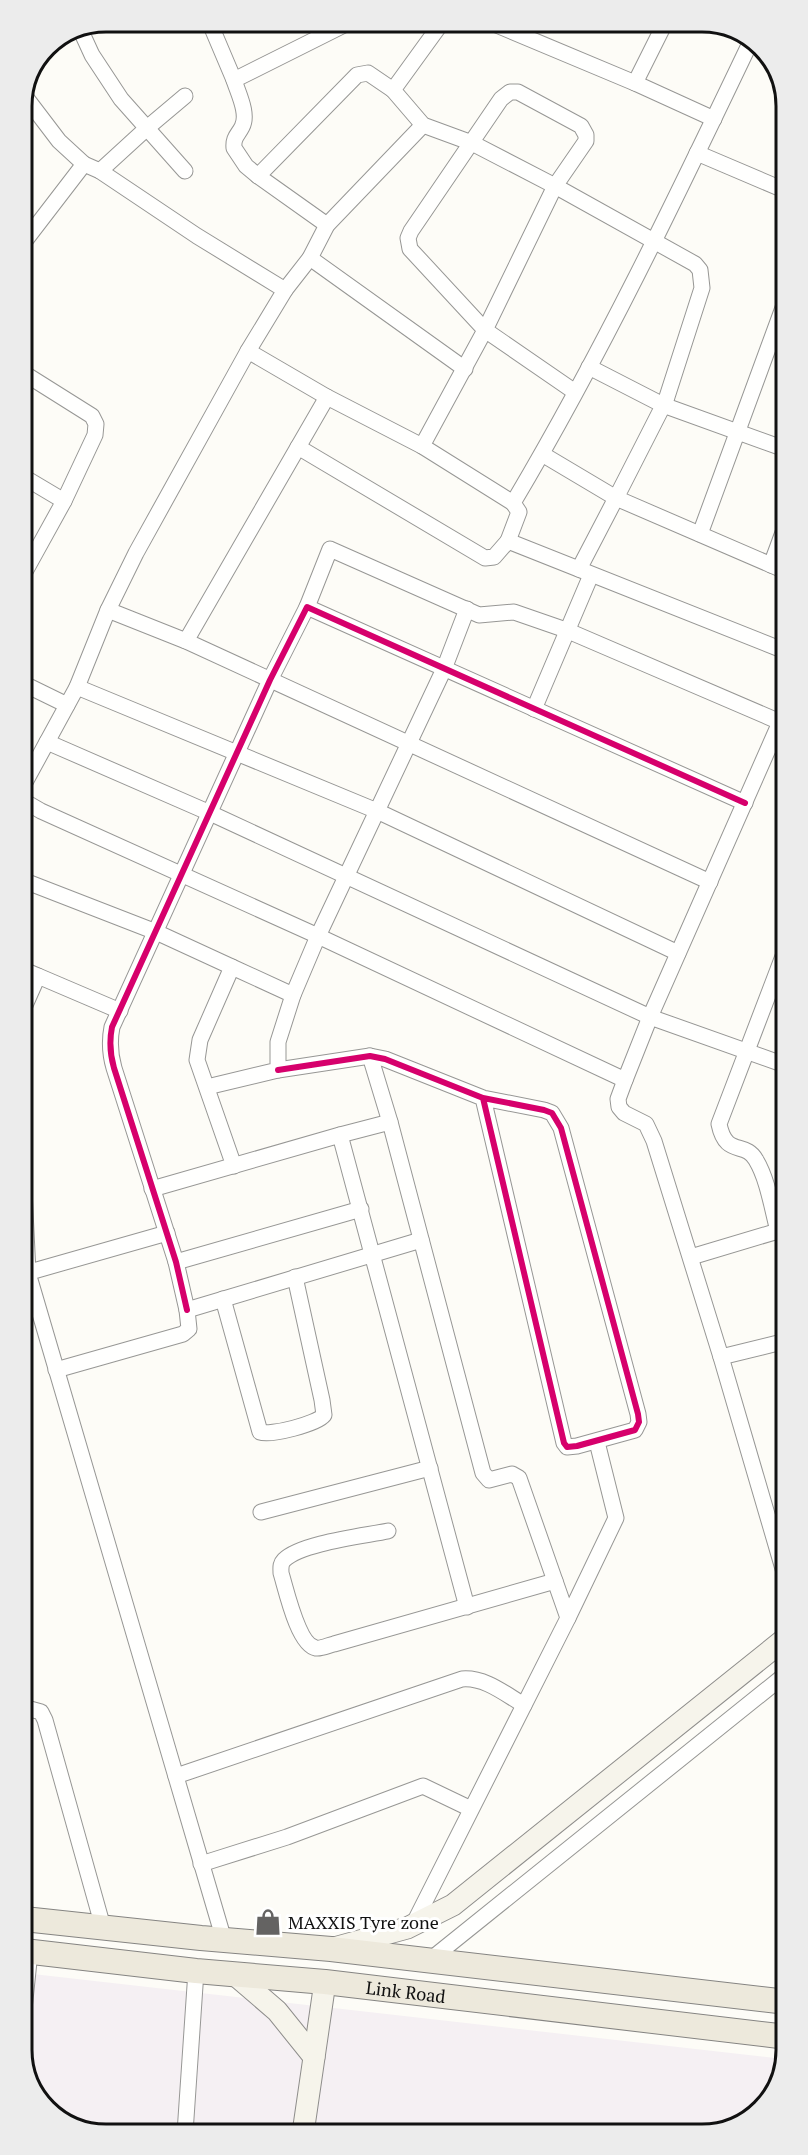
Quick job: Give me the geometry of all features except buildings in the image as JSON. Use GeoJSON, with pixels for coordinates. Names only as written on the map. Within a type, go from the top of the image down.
{"type":"FeatureCollection","features":[{"type":"Feature","properties":{"kind":"main road","name":"Link Road"},"geometry":{"type":"LineString","coordinates":[[31,1920],[331,1949],[776,2001]]}},
{"type":"Feature","properties":{"kind":"main road","name":"Link Road"},"geometry":{"type":"LineString","coordinates":[[31,1951],[196,1971],[326,1982],[776,2036]]}},
{"type":"Feature","properties":{"kind":"street"},"geometry":{"type":"LineString","coordinates":[[213,31],[234,80],[244,116],[242,128],[235,136],[234,148],[246,166],[258,176],[327,225]]}},
{"type":"Feature","properties":{"kind":"street"},"geometry":{"type":"LineString","coordinates":[[234,80],[331,31]]}},
{"type":"Feature","properties":{"kind":"street"},"geometry":{"type":"LineString","coordinates":[[393,90],[435,32]]}},
{"type":"Feature","properties":{"kind":"street"},"geometry":{"type":"LineString","coordinates":[[512,32],[714,119]]}},
{"type":"Feature","properties":{"kind":"street"},"geometry":{"type":"LineString","coordinates":[[635,83],[661,32]]}},
{"type":"Feature","properties":{"kind":"street"},"geometry":{"type":"LineString","coordinates":[[83,35],[92,55],[121,99],[185,171]]}},
{"type":"Feature","properties":{"kind":"street"},"geometry":{"type":"LineString","coordinates":[[513,503],[542,454],[656,240],[748,48]]}},
{"type":"Feature","properties":{"kind":"street"},"geometry":{"type":"LineString","coordinates":[[258,176],[357,75],[368,72],[393,90],[423,124],[471,144],[555,186],[656,240],[695,264],[700,270],[702,288],[663,405],[616,498],[585,572],[566,630],[534,709]]}},
{"type":"Feature","properties":{"kind":"street"},"geometry":{"type":"LineString","coordinates":[[422,446],[485,330],[555,186],[586,141],[581,126],[518,92],[505,94],[411,231],[408,243],[410,249],[485,330],[575,392]]}},
{"type":"Feature","properties":{"kind":"street"},"geometry":{"type":"LineString","coordinates":[[100,171],[185,96]]}},
{"type":"Feature","properties":{"kind":"street"},"geometry":{"type":"LineString","coordinates":[[32,106],[59,141],[84,164],[100,171],[197,236],[285,290]]}},
{"type":"Feature","properties":{"kind":"street"},"geometry":{"type":"LineString","coordinates":[[32,771],[77,687],[108,610],[136,553],[248,351],[285,290],[310,258],[327,225],[423,124]]}},
{"type":"Feature","properties":{"kind":"street"},"geometry":{"type":"LineString","coordinates":[[698,153],[776,187]]}},
{"type":"Feature","properties":{"kind":"street"},"geometry":{"type":"LineString","coordinates":[[32,232],[84,164]]}},
{"type":"Feature","properties":{"kind":"street"},"geometry":{"type":"LineString","coordinates":[[310,258],[465,369]]}},
{"type":"Feature","properties":{"kind":"street"},"geometry":{"type":"LineString","coordinates":[[700,534],[776,327]]}},
{"type":"Feature","properties":{"kind":"street"},"geometry":{"type":"LineString","coordinates":[[248,351],[327,397],[422,446],[513,503],[519,512],[508,541],[494,557],[485,558],[298,447]]}},
{"type":"Feature","properties":{"kind":"street"},"geometry":{"type":"LineString","coordinates":[[589,367],[663,405],[776,446]]}},
{"type":"Feature","properties":{"kind":"street"},"geometry":{"type":"LineString","coordinates":[[32,378],[92,416],[96,424],[95,435],[64,501],[32,559]]}},
{"type":"Feature","properties":{"kind":"street"},"geometry":{"type":"LineString","coordinates":[[186,641],[327,397]]}},
{"type":"Feature","properties":{"kind":"street"},"geometry":{"type":"LineString","coordinates":[[542,454],[616,498],[776,567]]}},
{"type":"Feature","properties":{"kind":"street"},"geometry":{"type":"LineString","coordinates":[[32,482],[64,501]]}},
{"type":"Feature","properties":{"kind":"street"},"geometry":{"type":"LineString","coordinates":[[508,541],[776,647]]}},
{"type":"Feature","properties":{"kind":"street"},"geometry":{"type":"LineString","coordinates":[[56,1370],[183,1334],[189,1329],[176,1262],[110,1052],[112,1027],[270,680],[307,608],[330,549],[484,616],[514,612],[566,630],[776,714]]}},
{"type":"Feature","properties":{"kind":"street"},"geometry":{"type":"LineString","coordinates":[[307,608],[745,803]]}},
{"type":"Feature","properties":{"kind":"street"},"geometry":{"type":"LineString","coordinates":[[278,1070],[278,1042],[293,995],[318,936],[444,669],[467,609]]}},
{"type":"Feature","properties":{"kind":"street"},"geometry":{"type":"LineString","coordinates":[[108,610],[186,641],[710,882]]}},
{"type":"Feature","properties":{"kind":"street"},"geometry":{"type":"LineString","coordinates":[[77,687],[377,811],[678,952]]}},
{"type":"Feature","properties":{"kind":"street"},"geometry":{"type":"LineString","coordinates":[[32,688],[67,705]]}},
{"type":"Feature","properties":{"kind":"street"},"geometry":{"type":"LineString","coordinates":[[776,733],[678,952],[618,1099],[619,1107],[624,1113],[646,1124],[652,1134],[721,1356],[776,1545]]}},
{"type":"Feature","properties":{"kind":"street"},"geometry":{"type":"LineString","coordinates":[[47,742],[210,813],[650,1017],[776,1062]]}},
{"type":"Feature","properties":{"kind":"street"},"geometry":{"type":"LineString","coordinates":[[32,801],[41,811],[318,936],[625,1080]]}},
{"type":"Feature","properties":{"kind":"street"},"geometry":{"type":"LineString","coordinates":[[32,884],[156,932],[293,995]]}},
{"type":"Feature","properties":{"kind":"street"},"geometry":{"type":"LineString","coordinates":[[232,967],[205,1028],[197,1060],[234,1166]]}},
{"type":"Feature","properties":{"kind":"street"},"geometry":{"type":"LineString","coordinates":[[32,973],[120,1011]]}},
{"type":"Feature","properties":{"kind":"street"},"geometry":{"type":"LineString","coordinates":[[776,975],[719,1124],[722,1139],[749,1152],[756,1159],[776,1215]]}},
{"type":"Feature","properties":{"kind":"street"},"geometry":{"type":"LineString","coordinates":[[32,991],[38,976]]}},
{"type":"Feature","properties":{"kind":"street"},"geometry":{"type":"LineString","coordinates":[[207,1087],[278,1070],[370,1056],[385,1059],[483,1098],[552,1113],[561,1128],[639,1418],[635,1430],[597,1442],[571,1447],[564,1443],[483,1098]]}},
{"type":"Feature","properties":{"kind":"street"},"geometry":{"type":"LineString","coordinates":[[370,1056],[390,1122],[485,1477],[489,1480],[512,1474],[519,1478],[568,1618]]}},
{"type":"Feature","properties":{"kind":"street"},"geometry":{"type":"LineString","coordinates":[[152,1189],[390,1122]]}},
{"type":"Feature","properties":{"kind":"street"},"geometry":{"type":"LineString","coordinates":[[340,1135],[467,1607]]}},
{"type":"Feature","properties":{"kind":"street"},"geometry":{"type":"LineString","coordinates":[[176,1262],[361,1209]]}},
{"type":"Feature","properties":{"kind":"street"},"geometry":{"type":"LineString","coordinates":[[31,1272],[167,1233]]}},
{"type":"Feature","properties":{"kind":"street"},"geometry":{"type":"LineString","coordinates":[[691,1257],[776,1234]]}},
{"type":"Feature","properties":{"kind":"street"},"geometry":{"type":"LineString","coordinates":[[187,1310],[421,1240]]}},
{"type":"Feature","properties":{"kind":"street"},"geometry":{"type":"LineString","coordinates":[[223,1299],[260,1432],[272,1434],[314,1422],[324,1416],[322,1400],[295,1277]]}},
{"type":"Feature","properties":{"kind":"street"},"geometry":{"type":"LineString","coordinates":[[31,1294],[56,1370],[224,1940]]}},
{"type":"Feature","properties":{"kind":"street"},"geometry":{"type":"LineString","coordinates":[[721,1356],[776,1343]]}},
{"type":"Feature","properties":{"kind":"street"},"geometry":{"type":"LineString","coordinates":[[413,1926],[616,1518],[597,1442]]}},
{"type":"Feature","properties":{"kind":"street"},"geometry":{"type":"LineString","coordinates":[[261,1512],[430,1468]]}},
{"type":"Feature","properties":{"kind":"street"},"geometry":{"type":"LineString","coordinates":[[388,1531],[306,1548],[282,1561],[281,1573],[298,1627],[309,1645],[316,1648],[334,1644],[555,1581]]}},
{"type":"Feature","properties":{"kind":"street"},"geometry":{"type":"LineString","coordinates":[[331,1949],[413,1926],[453,1905],[776,1646]]}},
{"type":"Feature","properties":{"kind":"street"},"geometry":{"type":"LineString","coordinates":[[176,1776],[462,1679],[472,1678],[492,1686],[524,1705]]}},
{"type":"Feature","properties":{"kind":"street"},"geometry":{"type":"LineString","coordinates":[[430,1960],[776,1682]]}},
{"type":"Feature","properties":{"kind":"street"},"geometry":{"type":"LineString","coordinates":[[31,1709],[41,1712],[45,1720],[103,1927]]}},
{"type":"Feature","properties":{"kind":"street"},"geometry":{"type":"LineString","coordinates":[[201,1864],[287,1837],[423,1786],[471,1809]]}},
{"type":"Feature","properties":{"kind":"street"},"geometry":{"type":"LineString","coordinates":[[186,2123],[196,1971]]}},
{"type":"Feature","properties":{"kind":"street"},"geometry":{"type":"LineString","coordinates":[[234,1974],[277,2011],[314,2057]]}},
{"type":"Feature","properties":{"kind":"street"},"geometry":{"type":"LineString","coordinates":[[304,2123],[326,1982]]}},
{"type":"Feature","properties":{"kind":"shaded area"},"geometry":{"type":"Polygon","coordinates":[[[31,1974],[775,2058],[775,2064],[767,2086],[755,2102],[735,2116],[702,2124],[101,2123],[87,2121],[69,2114],[50,2098],[39,2082],[31,2049],[31,1974]]]}},
{"type":"Feature","properties":{"kind":"cycle path"},"geometry":{"type":"LineString","coordinates":[[187,1310],[176,1262],[114,1068],[110,1048],[111,1032],[270,680],[307,607],[745,803]]}},
{"type":"Feature","properties":{"kind":"cycle path"},"geometry":{"type":"LineString","coordinates":[[278,1070],[370,1056],[385,1059],[483,1098],[552,1113],[561,1128],[638,1414],[639,1422],[635,1430],[577,1446],[567,1447],[564,1443],[483,1098]]}},
{"type":"Feature","properties":{"kind":"place","name":"MAXXIS Tyre zone"},"geometry":{"type":"Point","coordinates":[268,1922]}}]}
